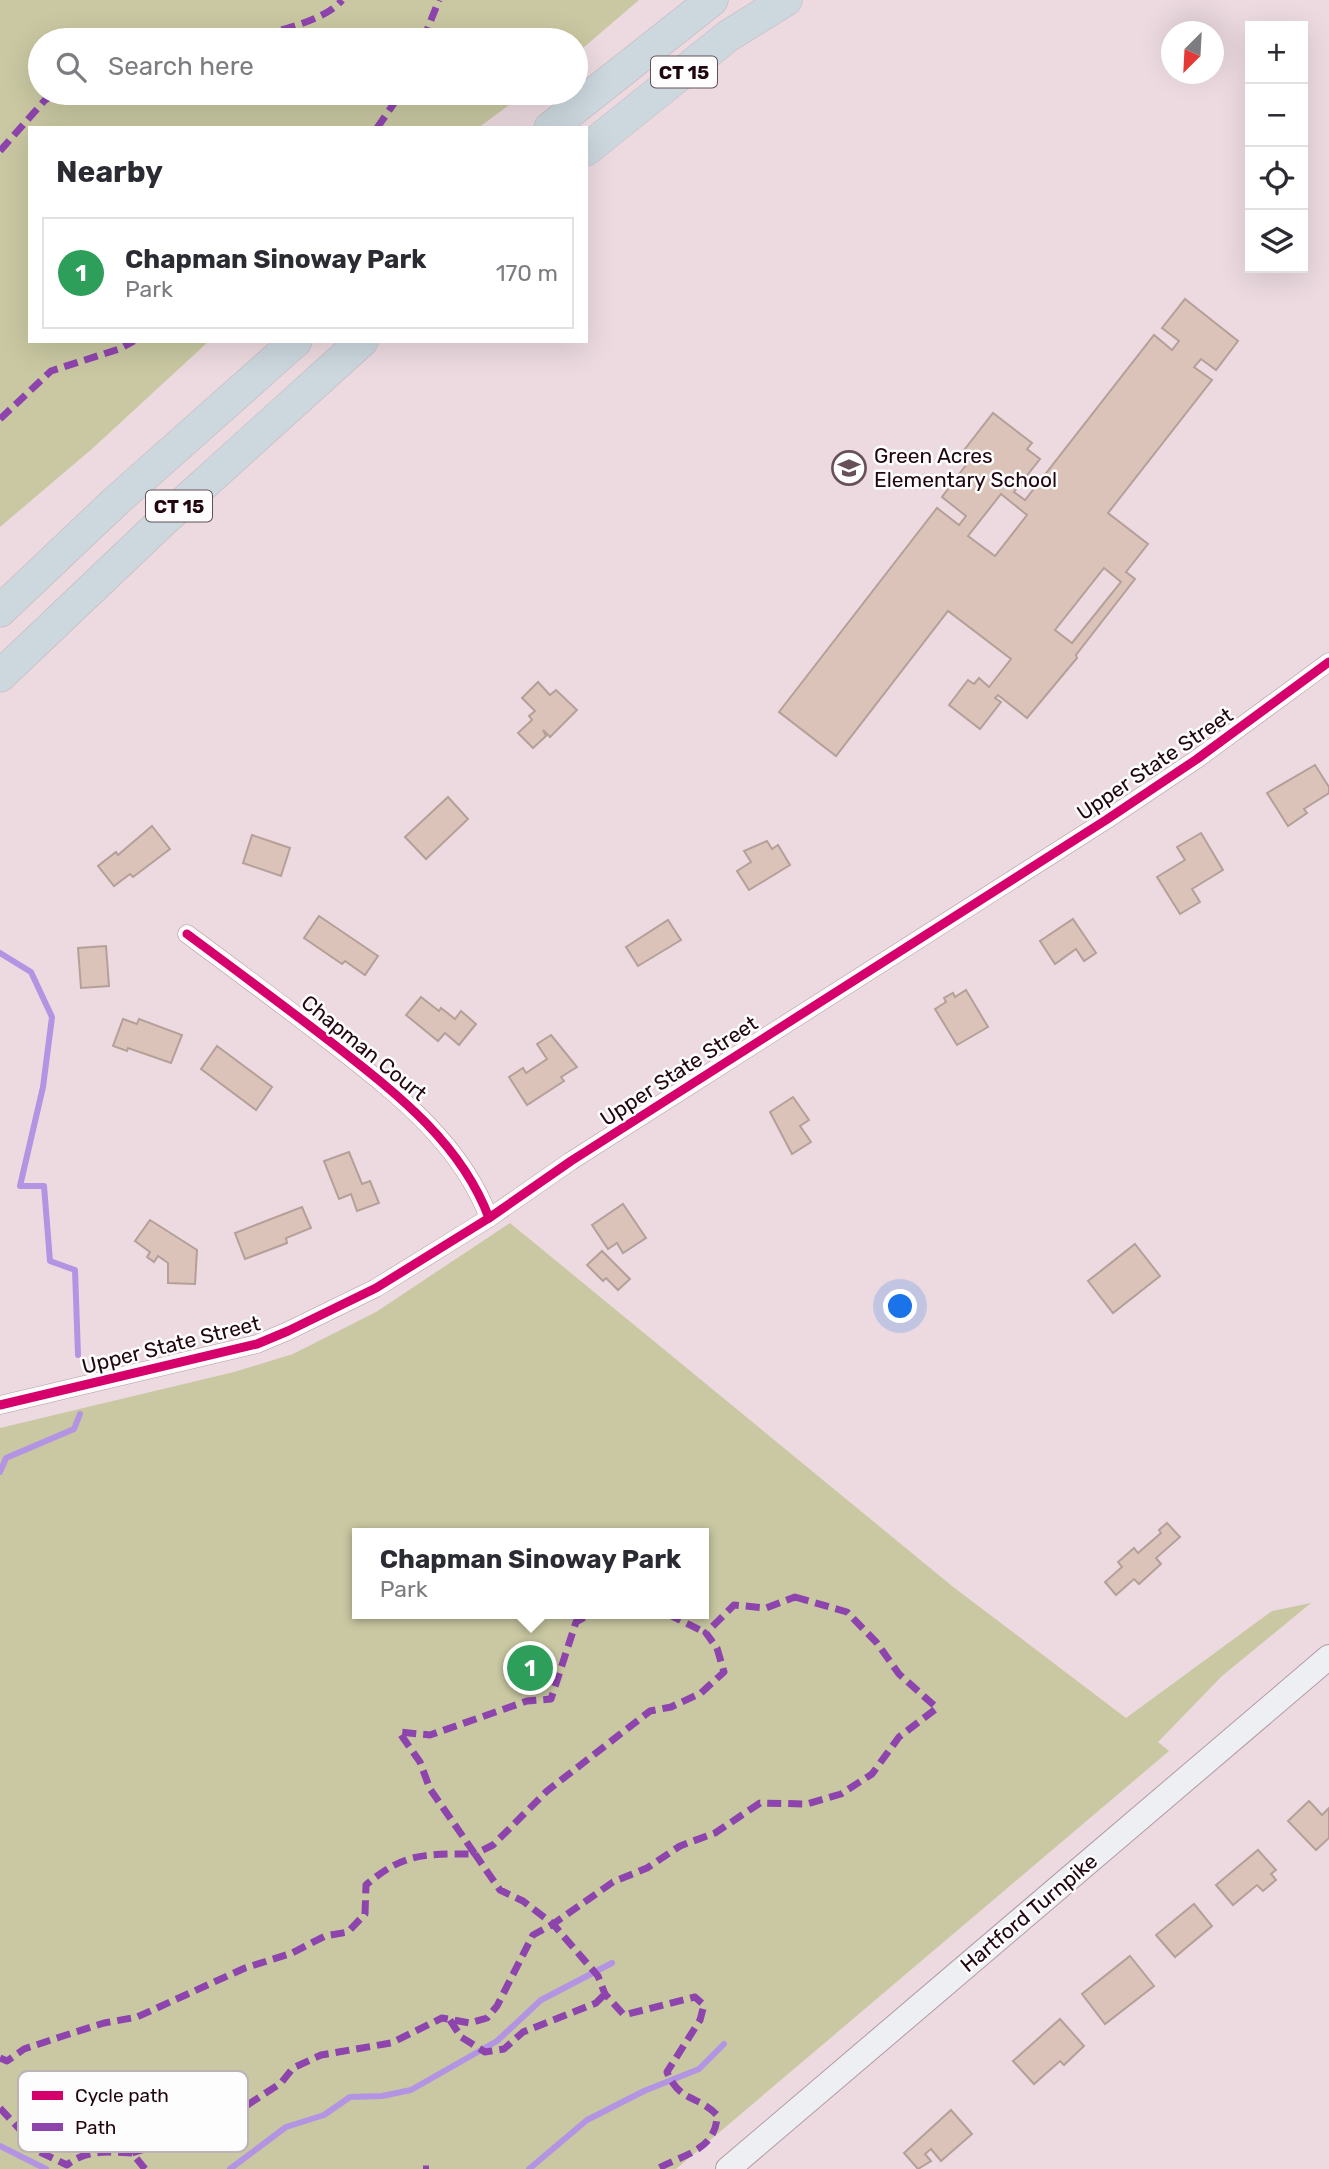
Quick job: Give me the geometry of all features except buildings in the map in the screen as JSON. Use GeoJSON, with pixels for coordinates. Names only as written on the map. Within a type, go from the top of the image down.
{"type":"FeatureCollection","features":[{"type":"Feature","properties":{"kind":"highway","name":"CT 15"},"geometry":{"type":"LineString","coordinates":[[588,98],[712,0]]}},
{"type":"Feature","properties":{"kind":"highway","name":"CT 15"},"geometry":{"type":"LineString","coordinates":[[588,148],[728,36],[786,0]]}},
{"type":"Feature","properties":{"kind":"highway","name":"CT 15"},"geometry":{"type":"LineString","coordinates":[[553,126],[579,105]]}},
{"type":"Feature","properties":{"kind":"highway","name":"CT 15"},"geometry":{"type":"LineString","coordinates":[[0,611],[116,501],[294,343]]}},
{"type":"Feature","properties":{"kind":"highway","name":"CT 15"},"geometry":{"type":"LineString","coordinates":[[0,676],[163,521],[360,343]]}},
{"type":"Feature","properties":{"kind":"main road","name":"Hartford Turnpike"},"geometry":{"type":"LineString","coordinates":[[728,2169],[1329,1657]]}},
{"type":"Feature","properties":{"kind":"street","name":"Upper State Street"},"geometry":{"type":"LineString","coordinates":[[0,1405],[257,1344],[376,1288],[1106,820],[1197,759],[1329,662]]}},
{"type":"Feature","properties":{"kind":"street","name":"Chapman Court"},"geometry":{"type":"LineString","coordinates":[[187,934],[295,1014],[422,1118],[449,1148],[489,1218]]}},
{"type":"Feature","properties":{"kind":"green space"},"geometry":{"type":"Polygon","coordinates":[[[0,0],[639,0],[588,44],[588,28],[28,28],[28,105],[509,105],[481,126],[28,126],[28,343],[207,343],[93,448],[0,527],[0,0]]]}},
{"type":"Feature","properties":{"kind":"green space"},"geometry":{"type":"Polygon","coordinates":[[[510,1223],[952,1586],[1126,1718],[1272,1611],[1311,1603],[1222,1676],[1158,1742],[1169,1751],[676,2169],[0,2169],[0,1428],[234,1372],[293,1354],[376,1312],[510,1223]]]}},
{"type":"Feature","properties":{"kind":"waterway"},"geometry":{"type":"LineString","coordinates":[[0,953],[31,972],[52,1017],[43,1087],[20,1186],[44,1186],[50,1261],[75,1270],[78,1355]]}},
{"type":"Feature","properties":{"kind":"waterway"},"geometry":{"type":"LineString","coordinates":[[0,1472],[6,1458],[74,1429],[80,1414]]}},
{"type":"Feature","properties":{"kind":"waterway"},"geometry":{"type":"LineString","coordinates":[[230,2169],[286,2127],[324,2115],[350,2097],[382,2096],[411,2090],[497,2041],[541,2000],[612,1963]]}},
{"type":"Feature","properties":{"kind":"waterway"},"geometry":{"type":"LineString","coordinates":[[529,2169],[587,2120],[644,2091],[699,2069],[724,2044]]}},
{"type":"Feature","properties":{"kind":"waterway"},"geometry":{"type":"LineString","coordinates":[[0,2146],[46,2169]]}},
{"type":"Feature","properties":{"kind":"marked path"},"geometry":{"type":"LineString","coordinates":[[287,28],[323,15],[342,0]]}},
{"type":"Feature","properties":{"kind":"marked path"},"geometry":{"type":"LineString","coordinates":[[428,28],[439,0]]}},
{"type":"Feature","properties":{"kind":"marked path"},"geometry":{"type":"LineString","coordinates":[[0,151],[41,105]]}},
{"type":"Feature","properties":{"kind":"marked path"},"geometry":{"type":"LineString","coordinates":[[378,126],[393,105]]}},
{"type":"Feature","properties":{"kind":"marked path"},"geometry":{"type":"LineString","coordinates":[[0,419],[51,371],[130,343]]}},
{"type":"Feature","properties":{"kind":"marked path"},"geometry":{"type":"LineString","coordinates":[[795,1597],[847,1612],[877,1643],[899,1674],[937,1708],[899,1737],[872,1774],[841,1794],[807,1804],[760,1803],[715,1833],[680,1846],[647,1868],[613,1882],[553,1924],[523,1901],[500,1890],[475,1854],[493,1845],[547,1791],[650,1711],[671,1707],[701,1693],[724,1672],[717,1648],[706,1633],[734,1605],[766,1608],[795,1597]]}},
{"type":"Feature","properties":{"kind":"marked path"},"geometry":{"type":"LineString","coordinates":[[0,2058],[7,2061],[24,2049],[104,2023],[137,2017],[245,1968],[292,1953],[325,1936],[348,1932],[365,1914],[366,1885],[392,1866],[429,1855],[475,1854],[430,1789],[420,1762],[399,1732],[430,1735],[527,1701],[551,1699],[576,1622],[581,1619]]}},
{"type":"Feature","properties":{"kind":"marked path"},"geometry":{"type":"LineString","coordinates":[[678,1619],[706,1633]]}},
{"type":"Feature","properties":{"kind":"marked path"},"geometry":{"type":"LineString","coordinates":[[248,2105],[281,2083],[293,2068],[321,2055],[391,2043],[442,2018],[470,2023],[487,2018],[497,2006],[533,1935],[553,1924],[598,1976],[605,1994],[624,2015],[695,1997],[704,2005],[700,2020],[667,2072],[677,2089],[717,2115],[715,2127],[705,2144],[657,2169]]}},
{"type":"Feature","properties":{"kind":"marked path"},"geometry":{"type":"LineString","coordinates":[[450,2020],[461,2037],[485,2052],[504,2049],[523,2032],[596,2003],[605,1994]]}},
{"type":"Feature","properties":{"kind":"marked path"},"geometry":{"type":"LineString","coordinates":[[0,2108],[18,2128]]}},
{"type":"Feature","properties":{"kind":"marked path"},"geometry":{"type":"LineString","coordinates":[[40,2152],[67,2165],[82,2156],[106,2152]]}},
{"type":"Feature","properties":{"kind":"marked path"},"geometry":{"type":"LineString","coordinates":[[106,2152],[132,2153],[145,2169]]}},
{"type":"Feature","properties":{"kind":"marked path"},"geometry":{"type":"LineString","coordinates":[[423,2169],[429,2169]]}},
{"type":"Feature","properties":{"kind":"cycle path"},"geometry":{"type":"LineString","coordinates":[[0,1405],[257,1344],[376,1288],[1106,820],[1197,759],[1329,662]]}},
{"type":"Feature","properties":{"kind":"cycle path"},"geometry":{"type":"LineString","coordinates":[[187,934],[336,1046],[404,1102],[425,1122],[462,1166],[489,1218]]}},
{"type":"Feature","properties":{"kind":"place","name":"Green Acres Elementary School"},"geometry":{"type":"Point","coordinates":[849,468]}},
{"type":"Feature","properties":{"kind":"place","name":"Chapman Sinoway Park"},"geometry":{"type":"Point","coordinates":[530,1668]}}]}
